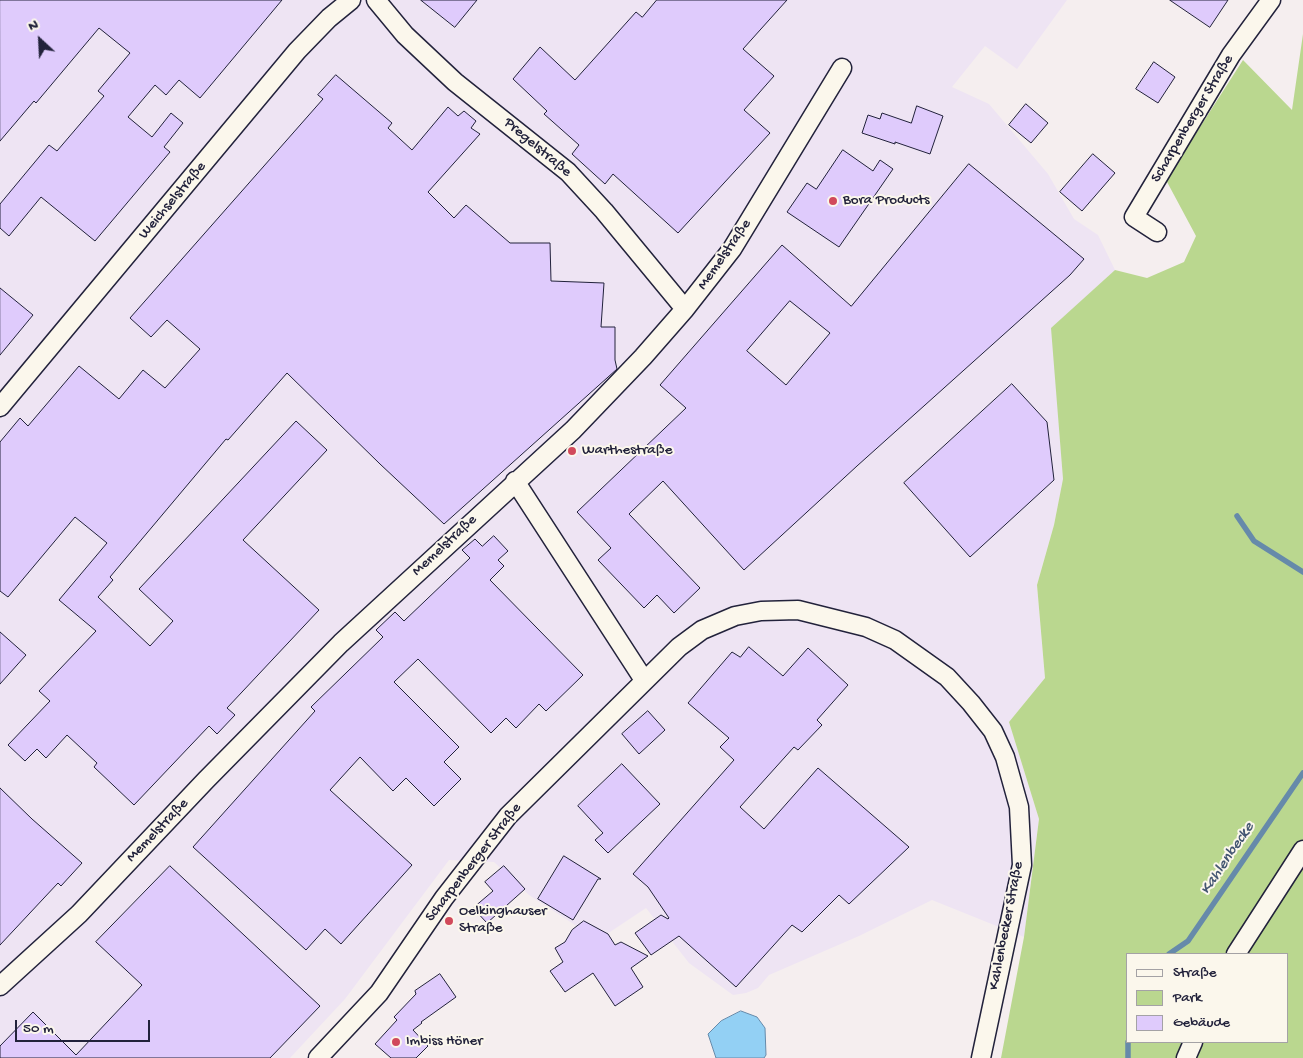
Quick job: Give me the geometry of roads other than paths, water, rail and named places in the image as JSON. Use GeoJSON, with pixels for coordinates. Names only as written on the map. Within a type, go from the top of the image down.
{"type":"FeatureCollection","features":[{"type":"Feature","properties":{"kind":"street","name":"Weichselstraße"},"geometry":{"type":"LineString","coordinates":[[0,407],[298,51],[329,18],[351,0]]}},
{"type":"Feature","properties":{"kind":"street","name":"Pregelstraße"},"geometry":{"type":"LineString","coordinates":[[376,0],[405,35],[455,82],[568,172],[604,211],[685,309]]}},
{"type":"Feature","properties":{"kind":"street","name":"Scharpenberger Straße"},"geometry":{"type":"LineString","coordinates":[[1157,232],[1134,218],[1231,55],[1271,0]]}},
{"type":"Feature","properties":{"kind":"street","name":"Memelstraße"},"geometry":{"type":"LineString","coordinates":[[0,986],[80,914],[206,780],[341,643],[515,481],[573,430],[643,357],[685,309],[732,249],[842,68]]}},
{"type":"Feature","properties":{"kind":"street"},"geometry":{"type":"LineString","coordinates":[[515,481],[644,680]]}},
{"type":"Feature","properties":{"kind":"street","name":"Kahlenbecker Straße"},"geometry":{"type":"LineString","coordinates":[[644,680],[678,647],[702,630],[735,616],[761,611],[798,610],[866,627],[895,640],[947,677],[971,703],[993,731],[1005,757],[1019,807],[1022,865],[980,1058]]}},
{"type":"Feature","properties":{"kind":"street","name":"Scharpenberger Straße"},"geometry":{"type":"LineString","coordinates":[[318,1058],[378,993],[444,898],[508,816],[644,680]]}},
{"type":"Feature","properties":{"kind":"street"},"geometry":{"type":"LineString","coordinates":[[1237,953],[1303,850]]}},
{"type":"Feature","properties":{"kind":"street"},"geometry":{"type":"LineString","coordinates":[[1186,1058],[1193,1043]]}},
{"type":"Feature","properties":{"kind":"water"},"geometry":{"type":"Polygon","coordinates":[[[741,1011],[757,1017],[765,1028],[766,1055],[764,1058],[716,1058],[708,1034],[721,1021],[741,1011]]]}},
{"type":"Feature","properties":{"kind":"waterway"},"geometry":{"type":"LineString","coordinates":[[1237,516],[1254,541],[1303,572]]}},
{"type":"Feature","properties":{"kind":"waterway","name":"Kahlenbecke"},"geometry":{"type":"LineString","coordinates":[[1170,953],[1188,941],[1303,773]]}},
{"type":"Feature","properties":{"kind":"waterway","name":"Kahlenbecke"},"geometry":{"type":"LineString","coordinates":[[1128,1043],[1128,1058]]}},
{"type":"Feature","properties":{"kind":"place","name":"Bora Products"},"geometry":{"type":"Point","coordinates":[833,201]}},
{"type":"Feature","properties":{"kind":"place","name":"Warthestraße"},"geometry":{"type":"Point","coordinates":[572,451]}},
{"type":"Feature","properties":{"kind":"place","name":"Oelkinghauser Straße"},"geometry":{"type":"Point","coordinates":[449,921]}},
{"type":"Feature","properties":{"kind":"place","name":"Imbiss Höner"},"geometry":{"type":"Point","coordinates":[396,1042]}}]}
